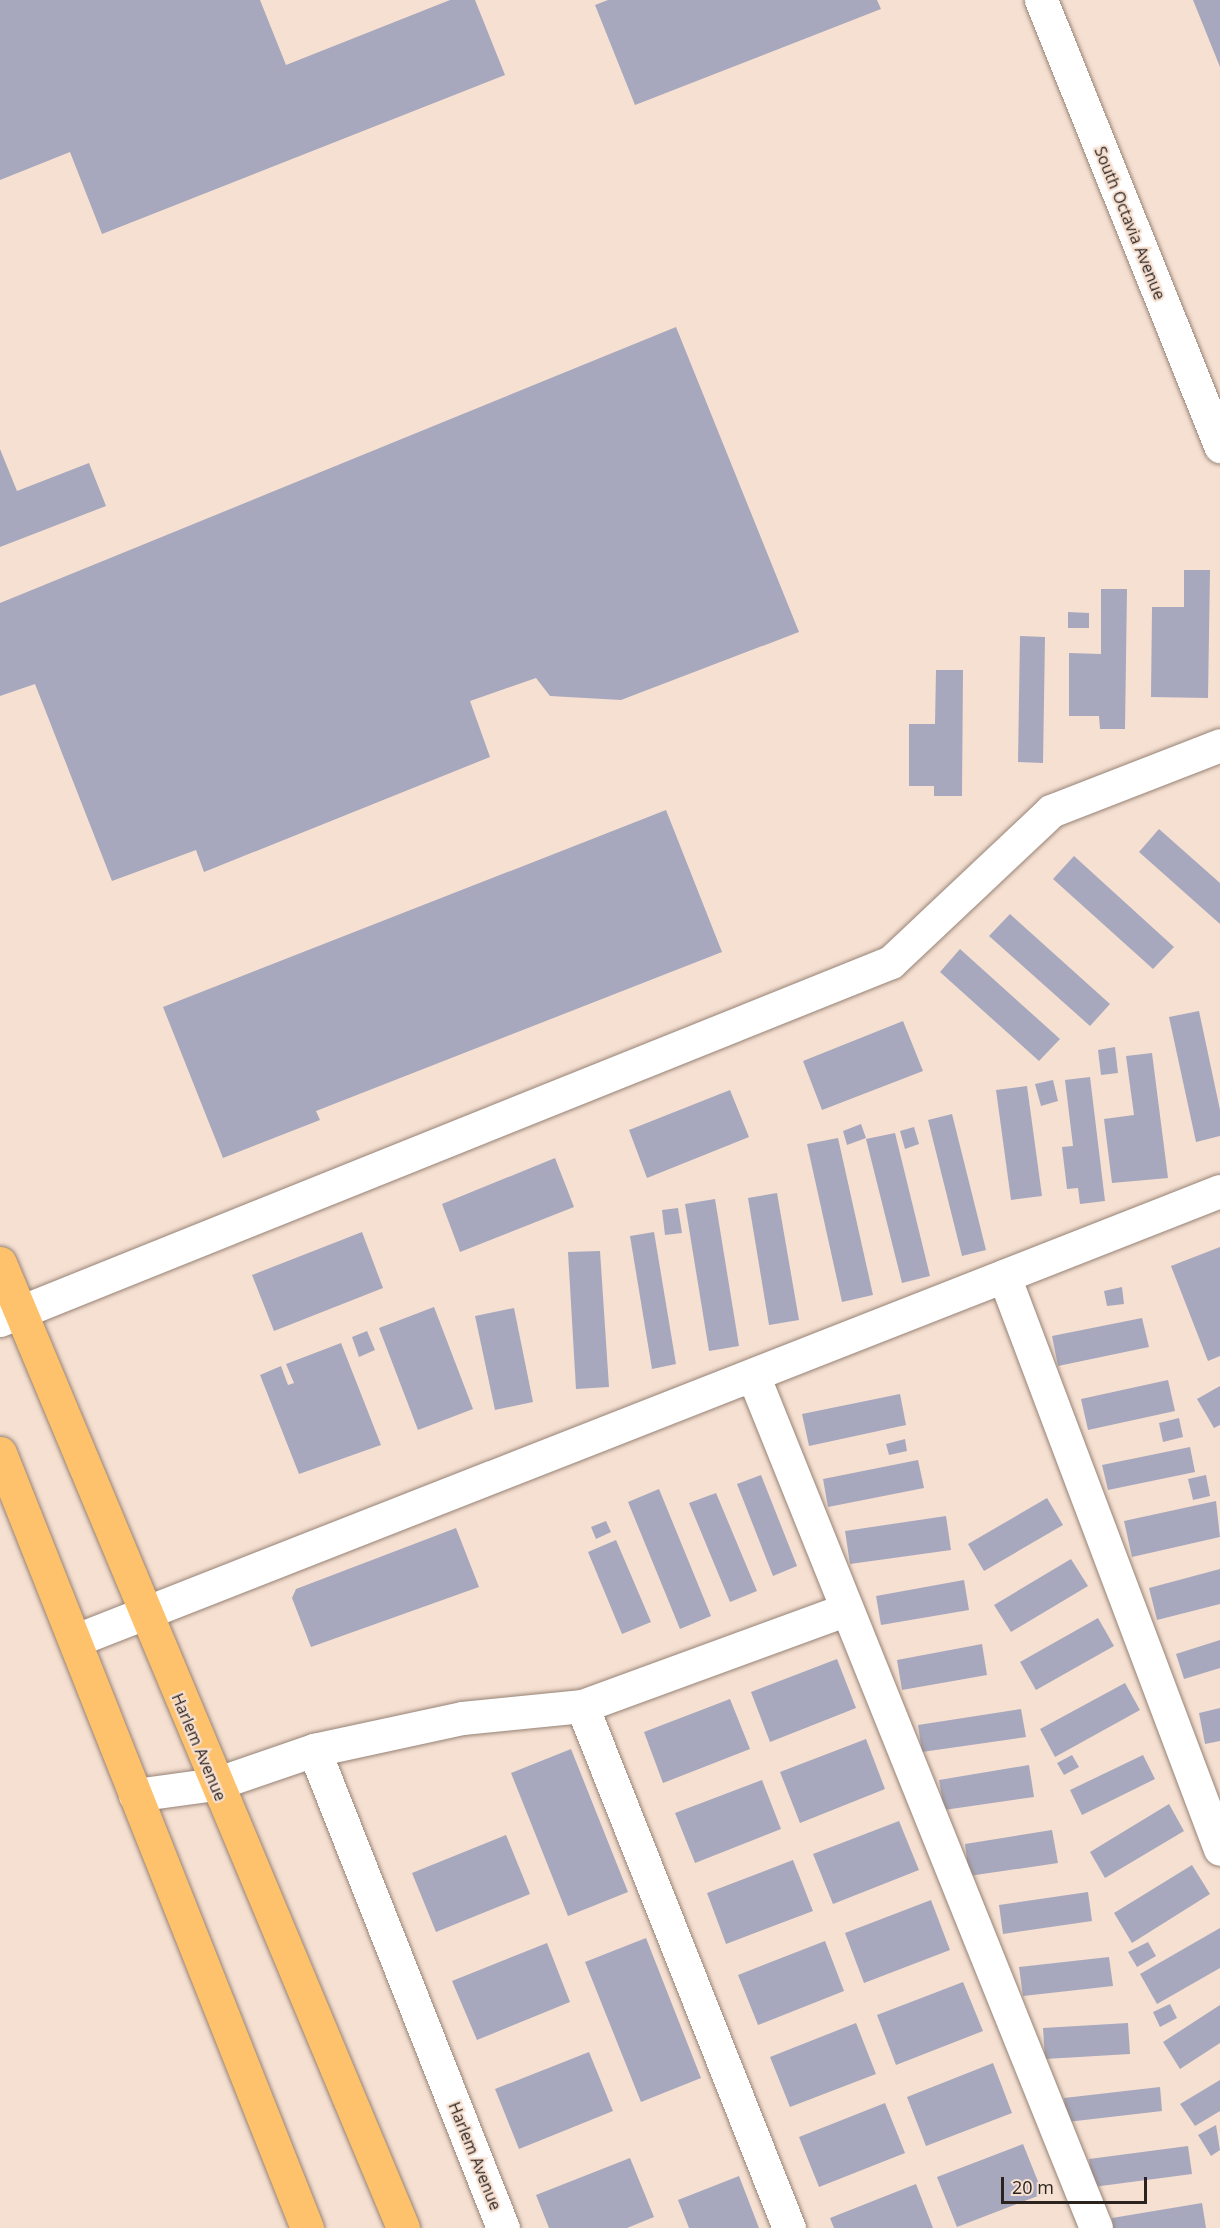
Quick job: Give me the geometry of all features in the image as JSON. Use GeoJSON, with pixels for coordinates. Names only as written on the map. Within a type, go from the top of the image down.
{"type":"FeatureCollection","features":[{"type":"Feature","properties":{"kind":"main road","name":"Harlem Avenue"},"geometry":{"type":"LineString","coordinates":[[0,1263],[10,1316],[145,1616],[403,2228]]}},
{"type":"Feature","properties":{"kind":"main road"},"geometry":{"type":"LineString","coordinates":[[0,1453],[307,2228]]}},
{"type":"Feature","properties":{"kind":"street","name":"South Octavia Avenue"},"geometry":{"type":"LineString","coordinates":[[1041,0],[1220,446]]}},
{"type":"Feature","properties":{"kind":"street"},"geometry":{"type":"LineString","coordinates":[[10,1316],[891,962],[1051,812],[1220,745]]}},
{"type":"Feature","properties":{"kind":"street"},"geometry":{"type":"LineString","coordinates":[[76,1640],[145,1616],[1220,1191]]}},
{"type":"Feature","properties":{"kind":"street"},"geometry":{"type":"LineString","coordinates":[[1004,1276],[1220,1849]]}},
{"type":"Feature","properties":{"kind":"street"},"geometry":{"type":"LineString","coordinates":[[753,1375],[1096,2228]]}},
{"type":"Feature","properties":{"kind":"street"},"geometry":{"type":"LineString","coordinates":[[135,1795],[215,1784],[314,1750],[462,1718],[582,1706],[847,1609]]}},
{"type":"Feature","properties":{"kind":"street"},"geometry":{"type":"LineString","coordinates":[[582,1706],[789,2228]]}},
{"type":"Feature","properties":{"kind":"street","name":"Harlem Avenue"},"geometry":{"type":"LineString","coordinates":[[314,1750],[503,2228]]}},
{"type":"Feature","properties":{"kind":"building"},"geometry":{"type":"Polygon","coordinates":[[[0,0],[260,0],[286,65],[450,0],[475,0],[505,75],[102,234],[70,152],[0,180],[0,0]]]}},
{"type":"Feature","properties":{"kind":"building"},"geometry":{"type":"Polygon","coordinates":[[[608,0],[877,0],[881,9],[635,105],[595,5],[608,0]]]}},
{"type":"Feature","properties":{"kind":"building"},"geometry":{"type":"Polygon","coordinates":[[[1193,0],[1220,0],[1220,67],[1193,0]]]}},
{"type":"Feature","properties":{"kind":"building"},"geometry":{"type":"Polygon","coordinates":[[[676,327],[799,632],[621,700],[550,696],[536,678],[470,701],[490,757],[204,872],[196,850],[112,881],[35,684],[0,696],[0,603],[676,327]]]}},
{"type":"Feature","properties":{"kind":"building"},"geometry":{"type":"Polygon","coordinates":[[[0,449],[17,491],[89,463],[106,506],[0,547],[0,449]]]}},
{"type":"Feature","properties":{"kind":"building"},"geometry":{"type":"Polygon","coordinates":[[[1184,570],[1210,570],[1208,698],[1151,697],[1152,607],[1184,607],[1184,570]]]}},
{"type":"Feature","properties":{"kind":"building"},"geometry":{"type":"Polygon","coordinates":[[[1101,589],[1127,589],[1125,729],[1100,729],[1099,716],[1069,716],[1069,653],[1101,654],[1101,589]]]}},
{"type":"Feature","properties":{"kind":"building"},"geometry":{"type":"Polygon","coordinates":[[[1068,612],[1089,613],[1089,628],[1068,628],[1068,612]]]}},
{"type":"Feature","properties":{"kind":"building"},"geometry":{"type":"Polygon","coordinates":[[[1020,636],[1045,637],[1043,763],[1018,762],[1020,636]]]}},
{"type":"Feature","properties":{"kind":"building"},"geometry":{"type":"Polygon","coordinates":[[[936,670],[963,670],[962,796],[934,796],[934,786],[909,786],[909,724],[935,724],[936,670]]]}},
{"type":"Feature","properties":{"kind":"building"},"geometry":{"type":"Polygon","coordinates":[[[666,810],[722,952],[316,1111],[320,1120],[223,1158],[163,1007],[666,810]]]}},
{"type":"Feature","properties":{"kind":"building"},"geometry":{"type":"Polygon","coordinates":[[[1159,829],[1220,883],[1220,924],[1139,852],[1159,829]]]}},
{"type":"Feature","properties":{"kind":"building"},"geometry":{"type":"Polygon","coordinates":[[[1074,856],[1174,947],[1153,969],[1053,879],[1074,856]]]}},
{"type":"Feature","properties":{"kind":"building"},"geometry":{"type":"Polygon","coordinates":[[[1010,914],[1110,1004],[1090,1026],[989,936],[1010,914]]]}},
{"type":"Feature","properties":{"kind":"building"},"geometry":{"type":"Polygon","coordinates":[[[960,949],[1060,1039],[1039,1061],[940,972],[960,949]]]}},
{"type":"Feature","properties":{"kind":"building"},"geometry":{"type":"Polygon","coordinates":[[[1199,1011],[1220,1110],[1220,1136],[1196,1142],[1169,1017],[1199,1011]]]}},
{"type":"Feature","properties":{"kind":"building"},"geometry":{"type":"Polygon","coordinates":[[[903,1021],[923,1071],[822,1110],[803,1061],[903,1021]]]}},
{"type":"Feature","properties":{"kind":"building"},"geometry":{"type":"Polygon","coordinates":[[[1115,1047],[1118,1073],[1101,1075],[1098,1050],[1115,1047]]]}},
{"type":"Feature","properties":{"kind":"building"},"geometry":{"type":"Polygon","coordinates":[[[1152,1053],[1168,1178],[1112,1183],[1104,1119],[1134,1115],[1126,1056],[1152,1053]]]}},
{"type":"Feature","properties":{"kind":"building"},"geometry":{"type":"Polygon","coordinates":[[[1090,1077],[1105,1201],[1080,1204],[1078,1188],[1067,1189],[1062,1147],[1073,1146],[1065,1080],[1090,1077]]]}},
{"type":"Feature","properties":{"kind":"building"},"geometry":{"type":"Polygon","coordinates":[[[1053,1080],[1058,1101],[1041,1106],[1035,1084],[1053,1080]]]}},
{"type":"Feature","properties":{"kind":"building"},"geometry":{"type":"Polygon","coordinates":[[[1027,1086],[1042,1196],[1011,1200],[996,1090],[1027,1086]]]}},
{"type":"Feature","properties":{"kind":"building"},"geometry":{"type":"Polygon","coordinates":[[[730,1090],[749,1137],[647,1178],[629,1130],[730,1090]]]}},
{"type":"Feature","properties":{"kind":"building"},"geometry":{"type":"Polygon","coordinates":[[[952,1114],[986,1250],[962,1256],[928,1120],[952,1114]]]}},
{"type":"Feature","properties":{"kind":"building"},"geometry":{"type":"Polygon","coordinates":[[[861,1124],[866,1138],[847,1145],[843,1131],[861,1124]]]}},
{"type":"Feature","properties":{"kind":"building"},"geometry":{"type":"Polygon","coordinates":[[[914,1127],[919,1144],[905,1149],[900,1131],[914,1127]]]}},
{"type":"Feature","properties":{"kind":"building"},"geometry":{"type":"Polygon","coordinates":[[[895,1133],[930,1276],[902,1283],[866,1139],[895,1133]]]}},
{"type":"Feature","properties":{"kind":"building"},"geometry":{"type":"Polygon","coordinates":[[[838,1138],[873,1295],[842,1302],[807,1144],[838,1138]]]}},
{"type":"Feature","properties":{"kind":"building"},"geometry":{"type":"Polygon","coordinates":[[[555,1158],[574,1207],[460,1252],[442,1204],[555,1158]]]}},
{"type":"Feature","properties":{"kind":"building"},"geometry":{"type":"Polygon","coordinates":[[[777,1193],[799,1320],[769,1325],[748,1198],[777,1193]]]}},
{"type":"Feature","properties":{"kind":"building"},"geometry":{"type":"Polygon","coordinates":[[[715,1199],[739,1346],[709,1351],[685,1204],[715,1199]]]}},
{"type":"Feature","properties":{"kind":"building"},"geometry":{"type":"Polygon","coordinates":[[[678,1208],[682,1233],[665,1235],[662,1210],[678,1208]]]}},
{"type":"Feature","properties":{"kind":"building"},"geometry":{"type":"Polygon","coordinates":[[[362,1232],[383,1288],[274,1331],[252,1275],[362,1232]]]}},
{"type":"Feature","properties":{"kind":"building"},"geometry":{"type":"Polygon","coordinates":[[[654,1232],[676,1364],[652,1369],[630,1236],[654,1232]]]}},
{"type":"Feature","properties":{"kind":"building"},"geometry":{"type":"Polygon","coordinates":[[[1220,1247],[1220,1356],[1208,1361],[1171,1266],[1220,1247]]]}},
{"type":"Feature","properties":{"kind":"building"},"geometry":{"type":"Polygon","coordinates":[[[600,1251],[609,1387],[576,1389],[568,1252],[600,1251]]]}},
{"type":"Feature","properties":{"kind":"building"},"geometry":{"type":"Polygon","coordinates":[[[1122,1287],[1124,1304],[1107,1306],[1104,1291],[1122,1287]]]}},
{"type":"Feature","properties":{"kind":"building"},"geometry":{"type":"Polygon","coordinates":[[[434,1307],[473,1409],[418,1430],[379,1328],[434,1307]]]}},
{"type":"Feature","properties":{"kind":"building"},"geometry":{"type":"Polygon","coordinates":[[[514,1308],[533,1402],[495,1410],[475,1316],[514,1308]]]}},
{"type":"Feature","properties":{"kind":"building"},"geometry":{"type":"Polygon","coordinates":[[[1142,1318],[1149,1347],[1058,1366],[1052,1336],[1142,1318]]]}},
{"type":"Feature","properties":{"kind":"building"},"geometry":{"type":"Polygon","coordinates":[[[367,1331],[375,1350],[359,1357],[352,1337],[367,1331]]]}},
{"type":"Feature","properties":{"kind":"building"},"geometry":{"type":"Polygon","coordinates":[[[341,1343],[381,1445],[299,1474],[260,1375],[281,1366],[288,1385],[294,1383],[286,1364],[341,1343]]]}},
{"type":"Feature","properties":{"kind":"building"},"geometry":{"type":"Polygon","coordinates":[[[1168,1380],[1175,1411],[1088,1430],[1081,1399],[1168,1380]]]}},
{"type":"Feature","properties":{"kind":"building"},"geometry":{"type":"Polygon","coordinates":[[[1220,1386],[1220,1425],[1214,1428],[1197,1399],[1220,1386]]]}},
{"type":"Feature","properties":{"kind":"building"},"geometry":{"type":"Polygon","coordinates":[[[900,1394],[906,1425],[809,1446],[802,1414],[900,1394]]]}},
{"type":"Feature","properties":{"kind":"building"},"geometry":{"type":"Polygon","coordinates":[[[1179,1418],[1183,1437],[1163,1442],[1159,1423],[1179,1418]]]}},
{"type":"Feature","properties":{"kind":"building"},"geometry":{"type":"Polygon","coordinates":[[[905,1439],[907,1451],[889,1455],[886,1444],[905,1439]]]}},
{"type":"Feature","properties":{"kind":"building"},"geometry":{"type":"Polygon","coordinates":[[[1190,1447],[1195,1472],[1108,1490],[1102,1465],[1190,1447]]]}},
{"type":"Feature","properties":{"kind":"building"},"geometry":{"type":"Polygon","coordinates":[[[918,1460],[924,1488],[828,1507],[823,1479],[918,1460]]]}},
{"type":"Feature","properties":{"kind":"building"},"geometry":{"type":"Polygon","coordinates":[[[761,1475],[797,1566],[773,1576],[737,1484],[761,1475]]]}},
{"type":"Feature","properties":{"kind":"building"},"geometry":{"type":"Polygon","coordinates":[[[1206,1475],[1210,1496],[1193,1500],[1188,1479],[1206,1475]]]}},
{"type":"Feature","properties":{"kind":"building"},"geometry":{"type":"Polygon","coordinates":[[[659,1489],[711,1616],[680,1629],[628,1502],[659,1489]]]}},
{"type":"Feature","properties":{"kind":"building"},"geometry":{"type":"Polygon","coordinates":[[[716,1493],[757,1591],[730,1602],[689,1503],[716,1493]]]}},
{"type":"Feature","properties":{"kind":"building"},"geometry":{"type":"Polygon","coordinates":[[[1047,1498],[1063,1525],[984,1571],[968,1544],[1047,1498]]]}},
{"type":"Feature","properties":{"kind":"building"},"geometry":{"type":"Polygon","coordinates":[[[1216,1501],[1220,1537],[1132,1557],[1124,1521],[1216,1501]]]}},
{"type":"Feature","properties":{"kind":"building"},"geometry":{"type":"Polygon","coordinates":[[[946,1516],[951,1550],[850,1564],[845,1531],[946,1516]]]}},
{"type":"Feature","properties":{"kind":"building"},"geometry":{"type":"Polygon","coordinates":[[[606,1521],[611,1532],[596,1539],[591,1527],[606,1521]]]}},
{"type":"Feature","properties":{"kind":"building"},"geometry":{"type":"Polygon","coordinates":[[[456,1528],[479,1587],[311,1647],[292,1598],[296,1589],[456,1528]]]}},
{"type":"Feature","properties":{"kind":"building"},"geometry":{"type":"Polygon","coordinates":[[[616,1540],[651,1622],[622,1634],[588,1552],[616,1540]]]}},
{"type":"Feature","properties":{"kind":"building"},"geometry":{"type":"Polygon","coordinates":[[[1071,1559],[1088,1586],[1011,1632],[994,1605],[1071,1559]]]}},
{"type":"Feature","properties":{"kind":"building"},"geometry":{"type":"Polygon","coordinates":[[[1220,1569],[1220,1604],[1157,1620],[1149,1588],[1220,1569]]]}},
{"type":"Feature","properties":{"kind":"building"},"geometry":{"type":"Polygon","coordinates":[[[964,1580],[969,1610],[881,1625],[876,1596],[964,1580]]]}},
{"type":"Feature","properties":{"kind":"building"},"geometry":{"type":"Polygon","coordinates":[[[1098,1618],[1114,1646],[1036,1690],[1020,1662],[1098,1618]]]}},
{"type":"Feature","properties":{"kind":"building"},"geometry":{"type":"Polygon","coordinates":[[[1220,1640],[1220,1668],[1184,1679],[1176,1654],[1220,1640]]]}},
{"type":"Feature","properties":{"kind":"building"},"geometry":{"type":"Polygon","coordinates":[[[982,1644],[987,1675],[902,1690],[897,1660],[982,1644]]]}},
{"type":"Feature","properties":{"kind":"building"},"geometry":{"type":"Polygon","coordinates":[[[837,1659],[856,1708],[770,1742],[751,1692],[837,1659]]]}},
{"type":"Feature","properties":{"kind":"building"},"geometry":{"type":"Polygon","coordinates":[[[1125,1683],[1140,1710],[1055,1757],[1040,1729],[1125,1683]]]}},
{"type":"Feature","properties":{"kind":"building"},"geometry":{"type":"Polygon","coordinates":[[[730,1699],[750,1749],[663,1783],[644,1732],[730,1699]]]}},
{"type":"Feature","properties":{"kind":"building"},"geometry":{"type":"Polygon","coordinates":[[[1220,1708],[1220,1741],[1205,1744],[1199,1713],[1220,1708]]]}},
{"type":"Feature","properties":{"kind":"building"},"geometry":{"type":"Polygon","coordinates":[[[1021,1709],[1026,1737],[922,1752],[918,1725],[1021,1709]]]}},
{"type":"Feature","properties":{"kind":"building"},"geometry":{"type":"Polygon","coordinates":[[[866,1739],[885,1789],[800,1823],[780,1772],[866,1739]]]}},
{"type":"Feature","properties":{"kind":"building"},"geometry":{"type":"Polygon","coordinates":[[[571,1749],[628,1892],[568,1916],[511,1773],[571,1749]]]}},
{"type":"Feature","properties":{"kind":"building"},"geometry":{"type":"Polygon","coordinates":[[[1072,1755],[1079,1767],[1064,1775],[1057,1763],[1072,1755]]]}},
{"type":"Feature","properties":{"kind":"building"},"geometry":{"type":"Polygon","coordinates":[[[1143,1755],[1155,1779],[1082,1815],[1070,1790],[1143,1755]]]}},
{"type":"Feature","properties":{"kind":"building"},"geometry":{"type":"Polygon","coordinates":[[[1029,1765],[1034,1797],[944,1810],[939,1780],[1029,1765]]]}},
{"type":"Feature","properties":{"kind":"building"},"geometry":{"type":"Polygon","coordinates":[[[762,1780],[781,1829],[695,1863],[675,1813],[762,1780]]]}},
{"type":"Feature","properties":{"kind":"building"},"geometry":{"type":"Polygon","coordinates":[[[1169,1804],[1184,1831],[1105,1878],[1090,1852],[1169,1804]]]}},
{"type":"Feature","properties":{"kind":"building"},"geometry":{"type":"Polygon","coordinates":[[[899,1821],[919,1870],[833,1904],[813,1854],[899,1821]]]}},
{"type":"Feature","properties":{"kind":"building"},"geometry":{"type":"Polygon","coordinates":[[[1052,1830],[1058,1863],[969,1876],[965,1844],[1052,1830]]]}},
{"type":"Feature","properties":{"kind":"building"},"geometry":{"type":"Polygon","coordinates":[[[506,1835],[530,1894],[436,1932],[412,1873],[506,1835]]]}},
{"type":"Feature","properties":{"kind":"building"},"geometry":{"type":"Polygon","coordinates":[[[793,1860],[813,1911],[726,1944],[707,1893],[793,1860]]]}},
{"type":"Feature","properties":{"kind":"building"},"geometry":{"type":"Polygon","coordinates":[[[1192,1865],[1210,1894],[1132,1943],[1114,1913],[1192,1865]]]}},
{"type":"Feature","properties":{"kind":"building"},"geometry":{"type":"Polygon","coordinates":[[[1088,1892],[1092,1921],[1003,1934],[999,1905],[1088,1892]]]}},
{"type":"Feature","properties":{"kind":"building"},"geometry":{"type":"Polygon","coordinates":[[[931,1900],[950,1950],[864,1983],[845,1933],[931,1900]]]}},
{"type":"Feature","properties":{"kind":"building"},"geometry":{"type":"Polygon","coordinates":[[[1220,1928],[1220,1968],[1157,2004],[1140,1974],[1220,1928]]]}},
{"type":"Feature","properties":{"kind":"building"},"geometry":{"type":"Polygon","coordinates":[[[646,1938],[701,2078],[641,2102],[585,1962],[646,1938]]]}},
{"type":"Feature","properties":{"kind":"building"},"geometry":{"type":"Polygon","coordinates":[[[825,1941],[844,1991],[758,2025],[738,1975],[825,1941]]]}},
{"type":"Feature","properties":{"kind":"building"},"geometry":{"type":"Polygon","coordinates":[[[1148,1942],[1156,1956],[1137,1967],[1128,1952],[1148,1942]]]}},
{"type":"Feature","properties":{"kind":"building"},"geometry":{"type":"Polygon","coordinates":[[[547,1943],[570,2002],[477,2040],[452,1981],[547,1943]]]}},
{"type":"Feature","properties":{"kind":"building"},"geometry":{"type":"Polygon","coordinates":[[[1109,1957],[1113,1986],[1023,1996],[1019,1967],[1109,1957]]]}},
{"type":"Feature","properties":{"kind":"building"},"geometry":{"type":"Polygon","coordinates":[[[963,1982],[983,2031],[896,2065],[877,2015],[963,1982]]]}},
{"type":"Feature","properties":{"kind":"building"},"geometry":{"type":"Polygon","coordinates":[[[1170,2004],[1177,2018],[1160,2027],[1153,2012],[1170,2004]]]}},
{"type":"Feature","properties":{"kind":"building"},"geometry":{"type":"Polygon","coordinates":[[[1220,2005],[1220,2043],[1180,2069],[1163,2042],[1220,2005]]]}},
{"type":"Feature","properties":{"kind":"building"},"geometry":{"type":"Polygon","coordinates":[[[856,2023],[876,2074],[790,2107],[770,2057],[856,2023]]]}},
{"type":"Feature","properties":{"kind":"building"},"geometry":{"type":"Polygon","coordinates":[[[1128,2023],[1130,2054],[1045,2059],[1043,2028],[1128,2023]]]}},
{"type":"Feature","properties":{"kind":"building"},"geometry":{"type":"Polygon","coordinates":[[[589,2052],[613,2111],[519,2149],[495,2089],[589,2052]]]}},
{"type":"Feature","properties":{"kind":"building"},"geometry":{"type":"Polygon","coordinates":[[[993,2063],[1012,2113],[926,2146],[907,2097],[993,2063]]]}},
{"type":"Feature","properties":{"kind":"building"},"geometry":{"type":"Polygon","coordinates":[[[1220,2080],[1220,2111],[1195,2126],[1180,2104],[1220,2080]]]}},
{"type":"Feature","properties":{"kind":"building"},"geometry":{"type":"Polygon","coordinates":[[[1160,2087],[1162,2111],[1067,2122],[1064,2098],[1160,2087]]]}},
{"type":"Feature","properties":{"kind":"building"},"geometry":{"type":"Polygon","coordinates":[[[885,2103],[905,2153],[819,2187],[799,2137],[885,2103]]]}},
{"type":"Feature","properties":{"kind":"building"},"geometry":{"type":"Polygon","coordinates":[[[1216,2125],[1220,2150],[1211,2156],[1198,2135],[1216,2125]]]}},
{"type":"Feature","properties":{"kind":"building"},"geometry":{"type":"Polygon","coordinates":[[[1023,2144],[1043,2194],[957,2227],[937,2177],[1023,2144]]]}},
{"type":"Feature","properties":{"kind":"building"},"geometry":{"type":"Polygon","coordinates":[[[1188,2146],[1192,2174],[1093,2187],[1089,2159],[1188,2146]]]}},
{"type":"Feature","properties":{"kind":"building"},"geometry":{"type":"Polygon","coordinates":[[[630,2158],[654,2217],[627,2228],[549,2228],[536,2195],[630,2158]]]}},
{"type":"Feature","properties":{"kind":"building"},"geometry":{"type":"Polygon","coordinates":[[[739,2176],[759,2228],[689,2228],[678,2200],[739,2176]]]}},
{"type":"Feature","properties":{"kind":"building"},"geometry":{"type":"Polygon","coordinates":[[[916,2184],[933,2228],[834,2228],[830,2218],[916,2184]]]}},
{"type":"Feature","properties":{"kind":"building"},"geometry":{"type":"Polygon","coordinates":[[[1202,2203],[1206,2228],[1113,2228],[1112,2218],[1202,2203]]]}}]}
